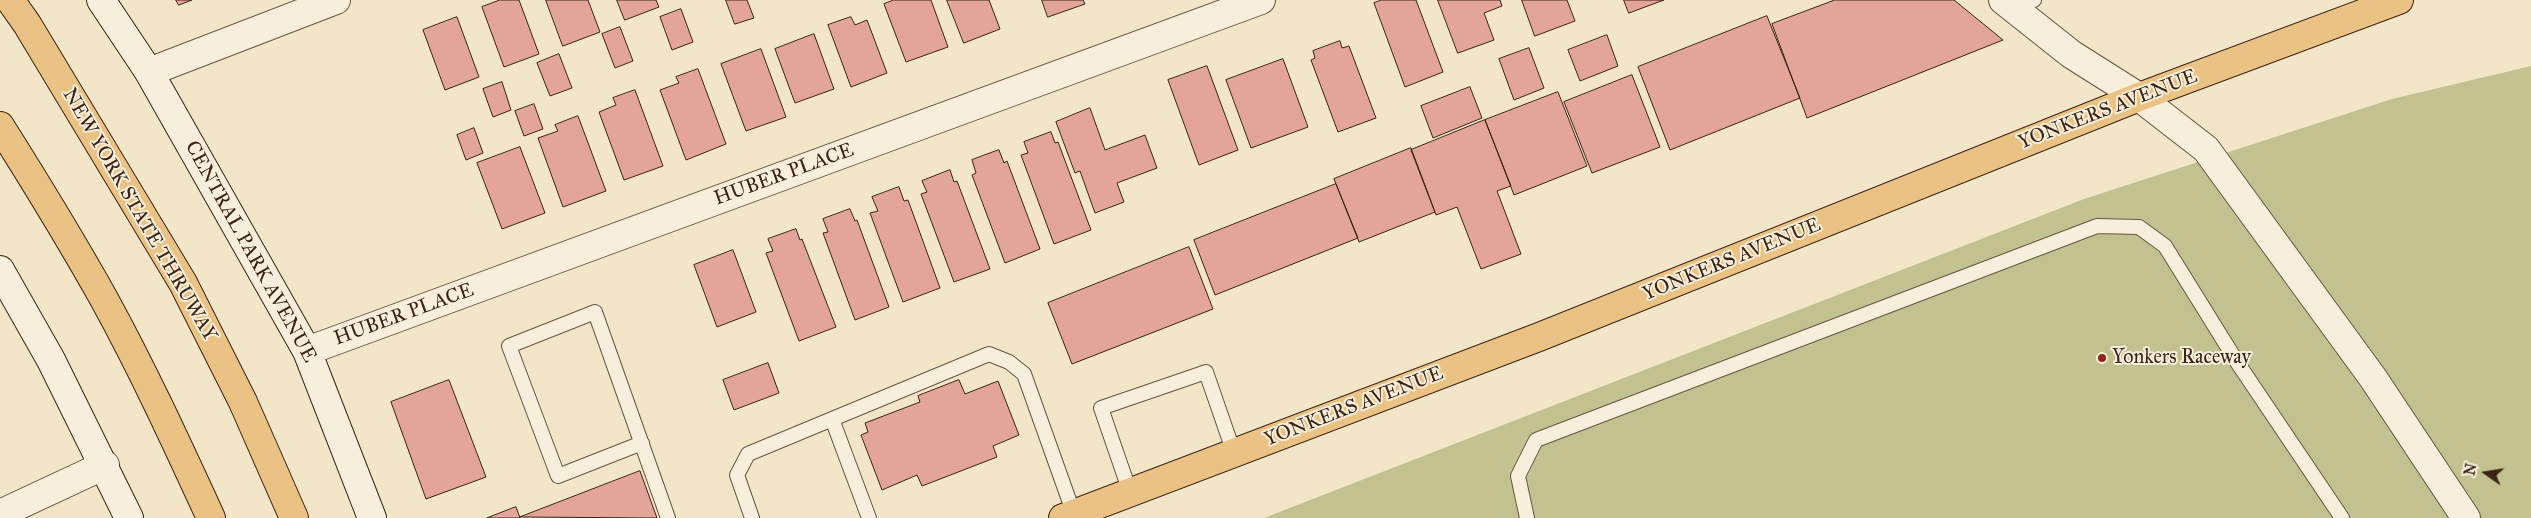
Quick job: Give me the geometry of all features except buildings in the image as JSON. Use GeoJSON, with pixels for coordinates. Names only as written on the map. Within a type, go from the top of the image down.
{"type":"FeatureCollection","features":[{"type":"Feature","properties":{"kind":"main road","name":"NEW YORK STATE THRUWAY"},"geometry":{"type":"LineString","coordinates":[[10,0],[22,12],[183,283],[243,402],[294,518]]}},
{"type":"Feature","properties":{"kind":"main road","name":"YONKERS AVENUE"},"geometry":{"type":"LineString","coordinates":[[1068,516],[1540,337],[2139,97],[2399,0]]}},
{"type":"Feature","properties":{"kind":"main road"},"geometry":{"type":"LineString","coordinates":[[0,126],[40,189],[104,300],[163,414],[211,518]]}},
{"type":"Feature","properties":{"kind":"street","name":"CENTRAL PARK AVENUE"},"geometry":{"type":"LineString","coordinates":[[101,0],[149,72],[307,351],[372,518]]}},
{"type":"Feature","properties":{"kind":"street"},"geometry":{"type":"LineString","coordinates":[[149,72],[336,0]]}},
{"type":"Feature","properties":{"kind":"street","name":"HUBER PLACE"},"geometry":{"type":"LineString","coordinates":[[307,351],[1261,0]]}},
{"type":"Feature","properties":{"kind":"street"},"geometry":{"type":"LineString","coordinates":[[2017,3],[2070,54],[2139,97],[2206,149],[2373,378],[2466,518]]}},
{"type":"Feature","properties":{"kind":"street"},"geometry":{"type":"LineString","coordinates":[[0,270],[51,360],[105,465],[129,518]]}},
{"type":"Feature","properties":{"kind":"street"},"geometry":{"type":"LineString","coordinates":[[0,514],[105,465]]}},
{"type":"Feature","properties":{"kind":"lane"},"geometry":{"type":"LineString","coordinates":[[1528,518],[1518,476],[1536,440],[2097,226],[2139,227],[2165,246],[2237,362],[2342,518]]}},
{"type":"Feature","properties":{"kind":"lane"},"geometry":{"type":"LineString","coordinates":[[642,444],[558,476],[509,346],[595,312],[642,444],[668,518]]}},
{"type":"Feature","properties":{"kind":"lane"},"geometry":{"type":"LineString","coordinates":[[752,518],[737,475],[748,454],[989,354],[1009,362],[1024,374],[1068,516]]}},
{"type":"Feature","properties":{"kind":"lane"},"geometry":{"type":"LineString","coordinates":[[1130,492],[1101,408],[1206,372],[1234,453]]}},
{"type":"Feature","properties":{"kind":"lane"},"geometry":{"type":"LineString","coordinates":[[832,420],[869,518]]}},
{"type":"Feature","properties":{"kind":"green space","name":"Yonkers Raceway"},"geometry":{"type":"Polygon","coordinates":[[[2531,66],[2531,518],[1264,518],[2084,199],[2392,99],[2531,66]]]}},
{"type":"Feature","properties":{"kind":"place","name":"Yonkers Raceway"},"geometry":{"type":"Point","coordinates":[2102,358]}}]}
